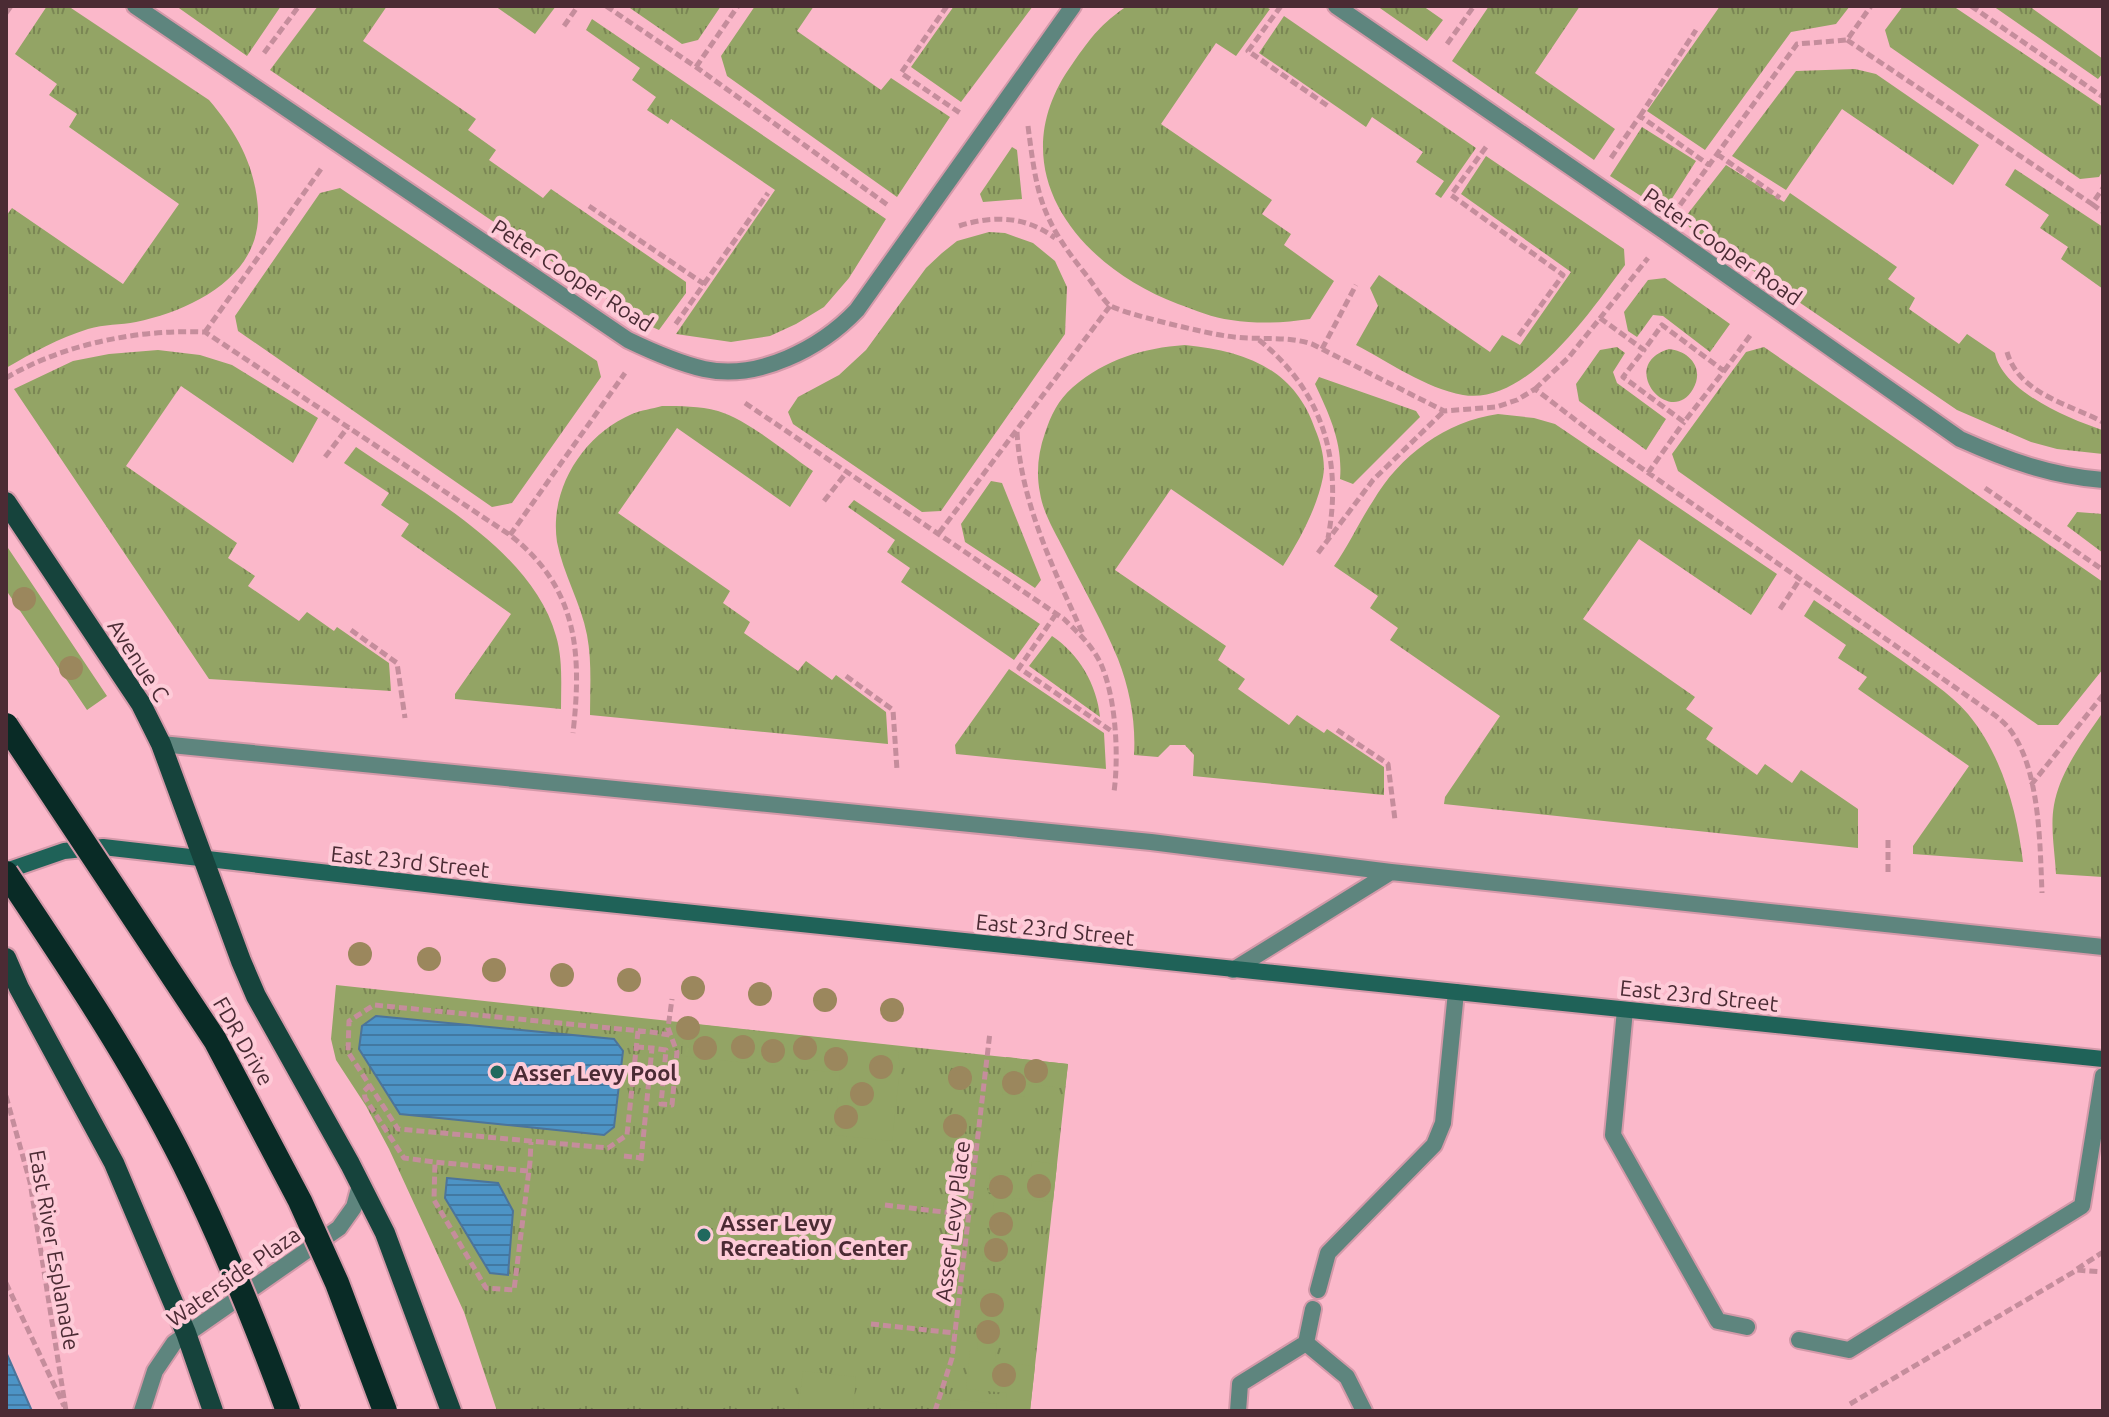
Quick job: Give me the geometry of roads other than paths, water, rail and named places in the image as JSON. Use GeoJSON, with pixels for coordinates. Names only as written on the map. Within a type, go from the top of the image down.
{"type":"FeatureCollection","features":[{"type":"Feature","properties":{"kind":"highway","name":"FDR Drive"},"geometry":{"type":"LineString","coordinates":[[6,725],[215,1040],[313,1229],[337,1283],[385,1411]]}},
{"type":"Feature","properties":{"kind":"highway"},"geometry":{"type":"LineString","coordinates":[[6,872],[95,1007],[184,1162],[256,1324],[288,1411]]}},
{"type":"Feature","properties":{"kind":"main road","name":"Avenue C"},"geometry":{"type":"LineString","coordinates":[[6,502],[141,704],[161,744],[205,859]]}},
{"type":"Feature","properties":{"kind":"main road","name":"East 23rd Street"},"geometry":{"type":"LineString","coordinates":[[6,872],[44,856],[81,848],[121,848],[491,892],[2103,1059]]}},
{"type":"Feature","properties":{"kind":"main road","name":"FDR Drive"},"geometry":{"type":"LineString","coordinates":[[205,859],[256,996],[385,1233],[451,1411]]}},
{"type":"Feature","properties":{"kind":"main road"},"geometry":{"type":"LineString","coordinates":[[6,958],[19,988],[114,1163],[186,1333],[213,1411]]}},
{"type":"Feature","properties":{"kind":"street","name":"Peter Cooper Road"},"geometry":{"type":"LineString","coordinates":[[135,6],[628,340],[676,361],[707,370],[736,372],[800,352],[834,331],[857,310],[1073,6]]}},
{"type":"Feature","properties":{"kind":"street","name":"Peter Cooper Road"},"geometry":{"type":"LineString","coordinates":[[1336,6],[1960,439],[2010,462],[2071,477],[2103,480]]}},
{"type":"Feature","properties":{"kind":"street"},"geometry":{"type":"LineString","coordinates":[[161,744],[1151,842],[1391,872],[2103,947]]}},
{"type":"Feature","properties":{"kind":"street"},"geometry":{"type":"LineString","coordinates":[[1233,970],[1391,872]]}},
{"type":"Feature","properties":{"kind":"street"},"geometry":{"type":"LineString","coordinates":[[1318,1290],[1328,1253],[1434,1145],[1443,1123],[1456,992]]}},
{"type":"Feature","properties":{"kind":"street"},"geometry":{"type":"LineString","coordinates":[[1625,1010],[1613,1135],[1718,1321],[1747,1327]]}},
{"type":"Feature","properties":{"kind":"street"},"geometry":{"type":"LineString","coordinates":[[1799,1340],[1849,1350],[2082,1206],[2103,1076]]}},
{"type":"Feature","properties":{"kind":"street","name":"Waterside Plaza"},"geometry":{"type":"LineString","coordinates":[[142,1411],[155,1371],[174,1343],[339,1228],[354,1207],[360,1185]]}},
{"type":"Feature","properties":{"kind":"street"},"geometry":{"type":"LineString","coordinates":[[1238,1411],[1240,1384],[1306,1343],[1313,1309]]}},
{"type":"Feature","properties":{"kind":"street"},"geometry":{"type":"LineString","coordinates":[[1306,1343],[1347,1377],[1364,1411]]}},
{"type":"Feature","properties":{"kind":"water"},"geometry":{"type":"Polygon","coordinates":[[[376,1016],[614,1039],[623,1051],[614,1127],[604,1135],[400,1114],[359,1049],[362,1026],[376,1016]]]}},
{"type":"Feature","properties":{"kind":"water"},"geometry":{"type":"Polygon","coordinates":[[[447,1178],[498,1183],[513,1211],[508,1275],[490,1273],[445,1198],[447,1178]]]}},
{"type":"Feature","properties":{"kind":"water"},"geometry":{"type":"Polygon","coordinates":[[[6,1352],[32,1411],[6,1411],[6,1352]]]}},
{"type":"Feature","properties":{"kind":"place","name":"Asser Levy Pool"},"geometry":{"type":"Point","coordinates":[497,1072]}},
{"type":"Feature","properties":{"kind":"place","name":"Asser Levy Recreation Center"},"geometry":{"type":"Point","coordinates":[704,1235]}}]}
